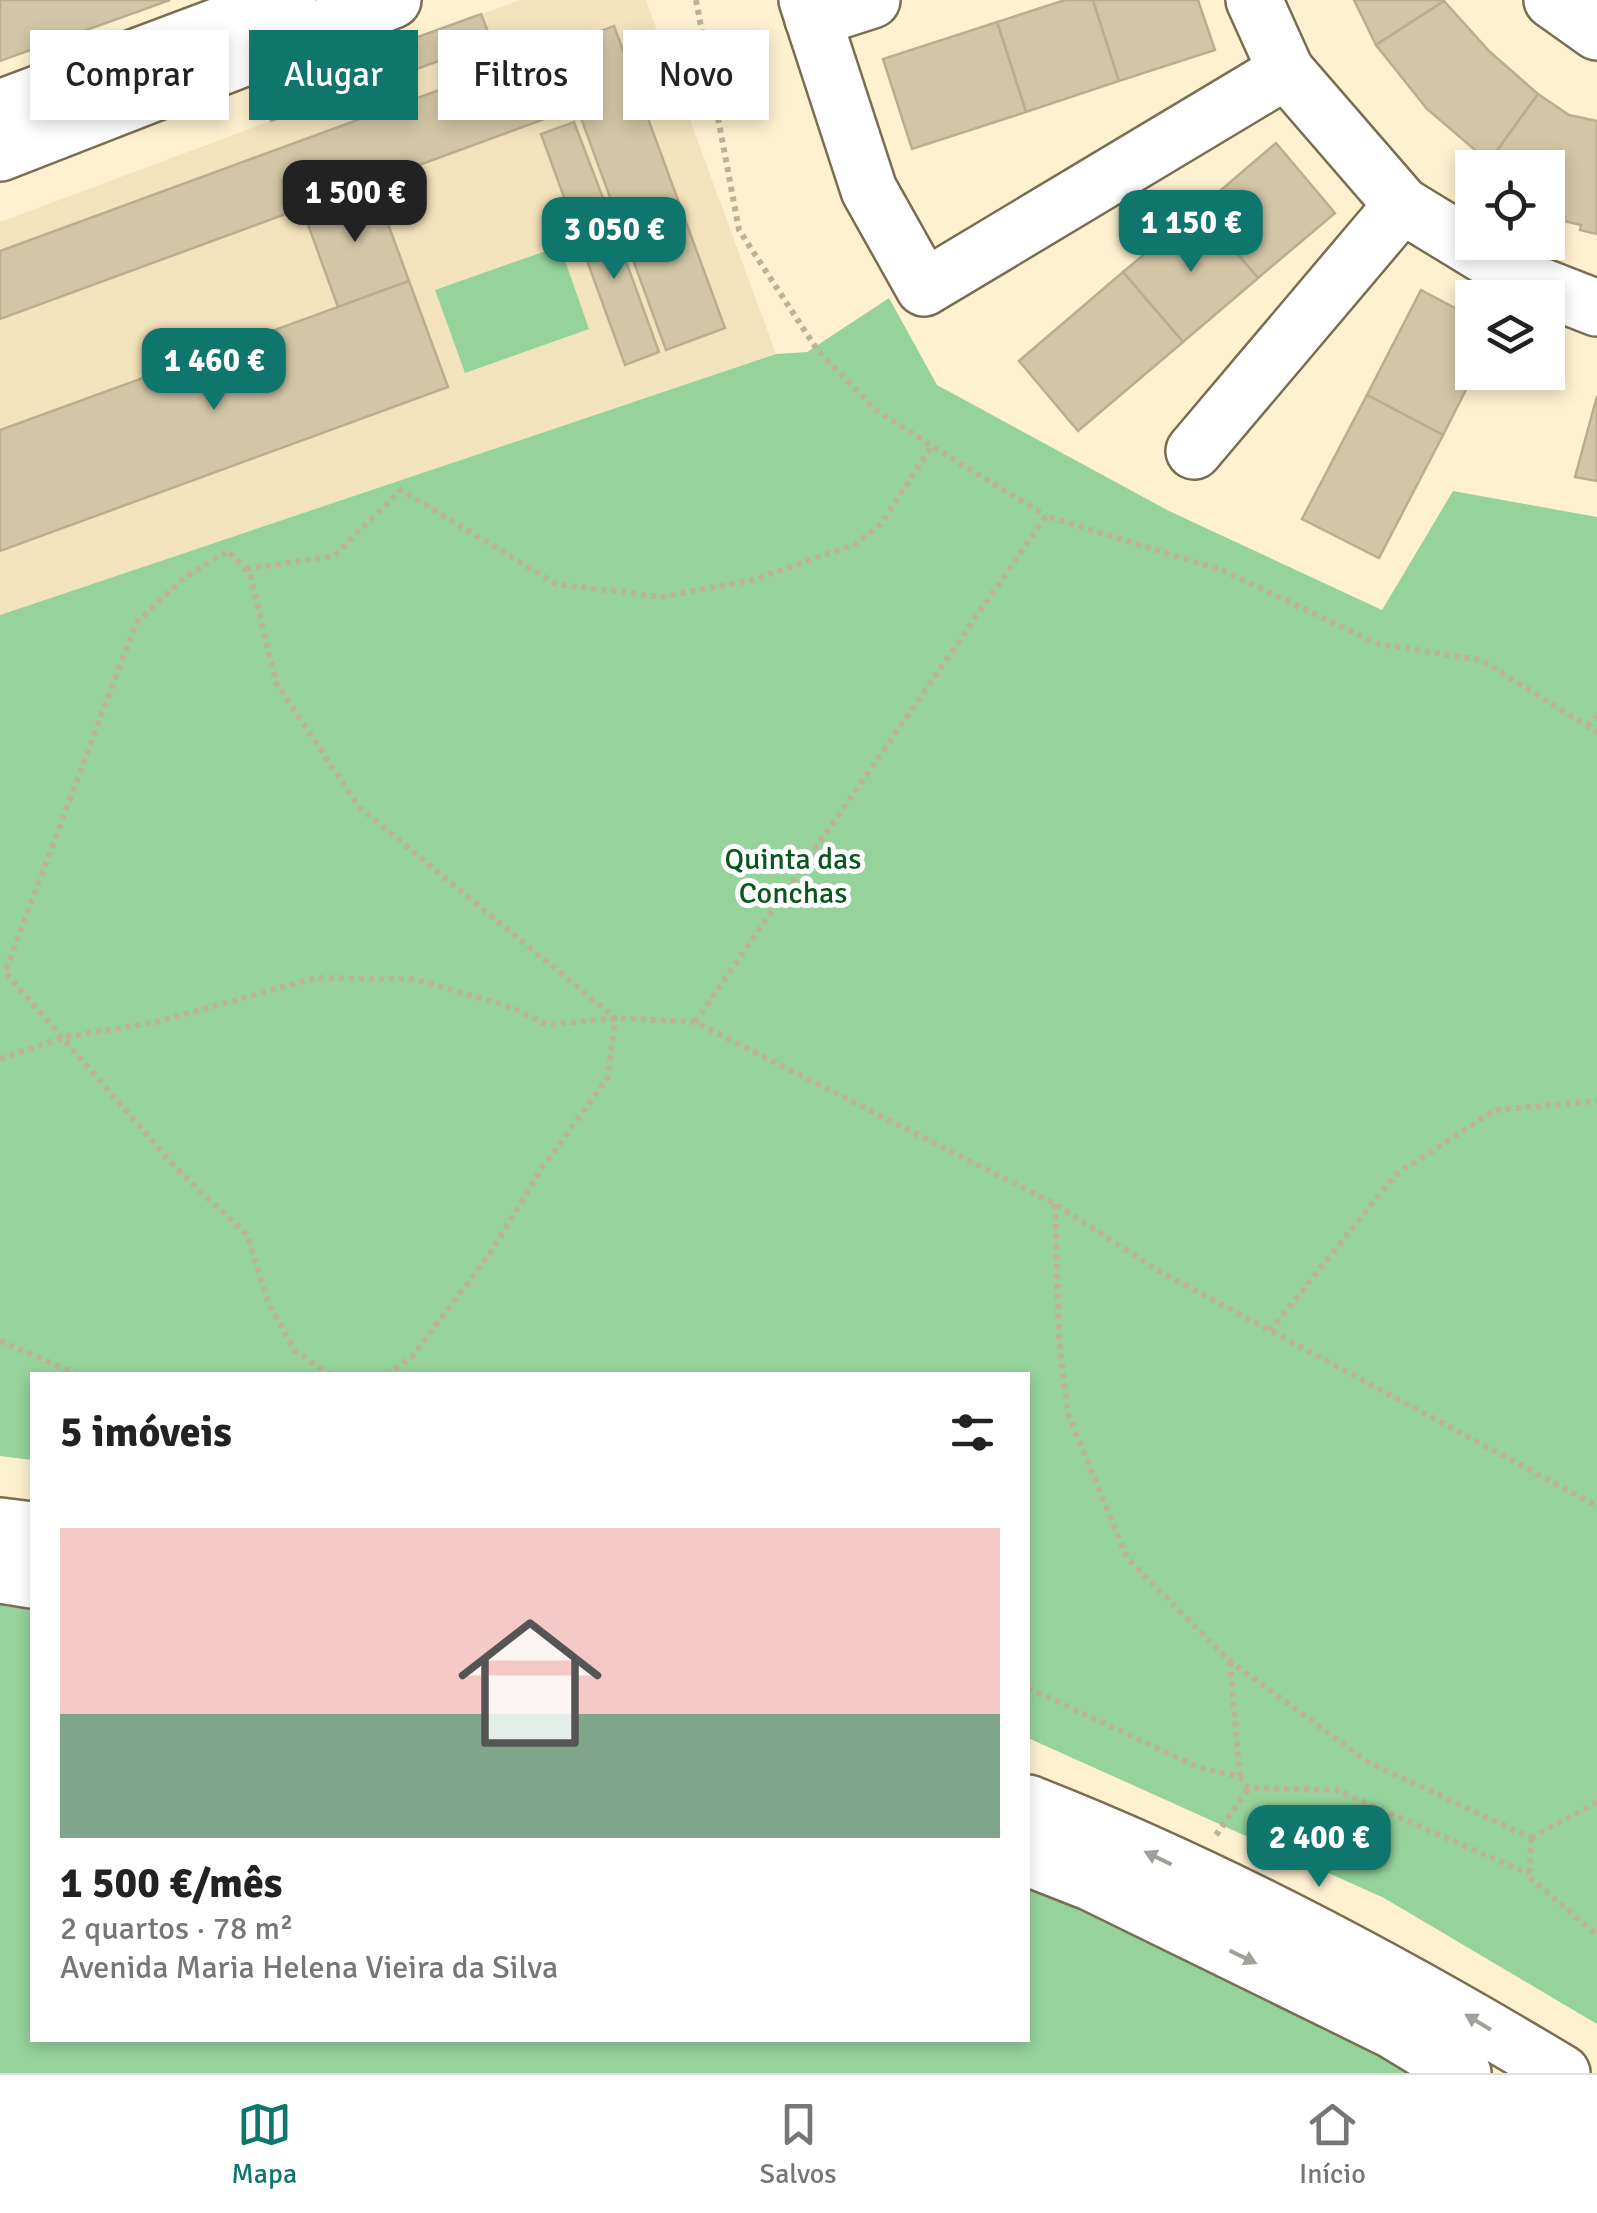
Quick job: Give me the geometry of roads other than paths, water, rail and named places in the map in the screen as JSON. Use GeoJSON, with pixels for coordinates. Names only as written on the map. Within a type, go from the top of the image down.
{"type":"FeatureCollection","features":[{"type":"Feature","properties":{"kind":"street"},"geometry":{"type":"LineString","coordinates":[[0,108],[288,0]]}},
{"type":"Feature","properties":{"kind":"street"},"geometry":{"type":"LineString","coordinates":[[0,153],[393,0]]}},
{"type":"Feature","properties":{"kind":"street"},"geometry":{"type":"LineString","coordinates":[[872,0],[810,9],[869,190],[924,288],[1286,71]]}},
{"type":"Feature","properties":{"kind":"street"},"geometry":{"type":"LineString","coordinates":[[1254,0],[1286,71],[1402,204],[1526,280],[1597,308]]}},
{"type":"Feature","properties":{"kind":"street"},"geometry":{"type":"LineString","coordinates":[[1552,0],[1597,32]]}},
{"type":"Feature","properties":{"kind":"street"},"geometry":{"type":"LineString","coordinates":[[1194,451],[1402,204]]}},
{"type":"Feature","properties":{"kind":"street"},"geometry":{"type":"LineString","coordinates":[[0,1526],[30,1530]]}},
{"type":"Feature","properties":{"kind":"street"},"geometry":{"type":"LineString","coordinates":[[0,1575],[30,1580]]}},
{"type":"Feature","properties":{"kind":"street"},"geometry":{"type":"LineString","coordinates":[[1030,1804],[1118,1838],[1422,1988],[1562,2073]]}},
{"type":"Feature","properties":{"kind":"street"},"geometry":{"type":"LineString","coordinates":[[1030,1859],[1092,1884],[1374,2022],[1463,2073]]}},
{"type":"Feature","properties":{"kind":"park label","name":"Quinta das Conchas"},"geometry":{"type":"Point","coordinates":[793,876]}}]}
